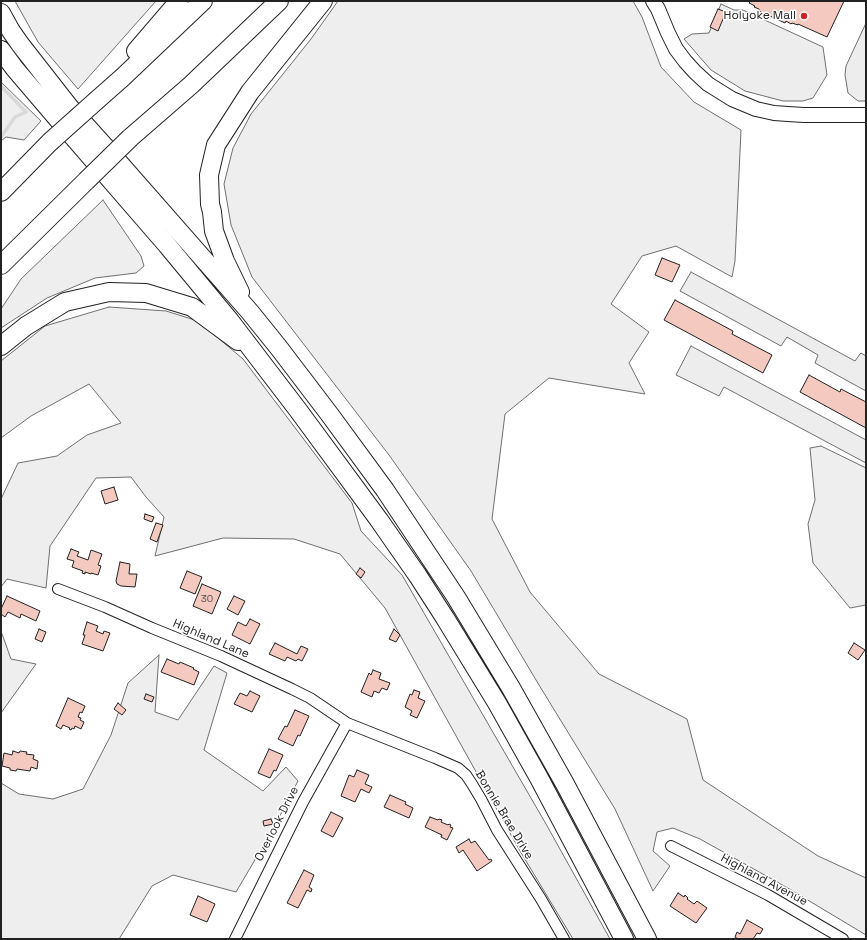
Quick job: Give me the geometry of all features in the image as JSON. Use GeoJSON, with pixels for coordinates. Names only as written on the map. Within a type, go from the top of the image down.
{"type":"FeatureCollection","features":[{"type":"Feature","properties":{"kind":"highway"},"geometry":{"type":"LineString","coordinates":[[97,100],[179,1]]}},
{"type":"Feature","properties":{"kind":"highway"},"geometry":{"type":"LineString","coordinates":[[1,192],[50,142],[128,72],[203,1]]}},
{"type":"Feature","properties":{"kind":"highway"},"geometry":{"type":"LineString","coordinates":[[1,266],[130,138],[191,85],[279,1]]}},
{"type":"Feature","properties":{"kind":"highway"},"geometry":{"type":"LineString","coordinates":[[250,312],[225,261],[214,231],[210,204],[209,175],[216,145],[250,92],[323,1]]}},
{"type":"Feature","properties":{"kind":"highway"},"geometry":{"type":"LineString","coordinates":[[1,13],[20,44],[70,108],[250,312],[353,446],[405,519],[452,591],[511,688],[565,784],[647,939]]}},
{"type":"Feature","properties":{"kind":"highway"},"geometry":{"type":"LineString","coordinates":[[1,50],[42,101],[181,261],[256,355],[379,520],[418,576],[497,703],[624,939]]}},
{"type":"Feature","properties":{"kind":"highway"},"geometry":{"type":"LineString","coordinates":[[1,346],[26,326],[66,302],[108,292],[146,293],[192,308],[256,355]]}},
{"type":"Feature","properties":{"kind":"main road"},"geometry":{"type":"LineString","coordinates":[[653,1],[676,49],[695,72],[721,93],[756,109],[774,112],[804,116],[866,115]]}},
{"type":"Feature","properties":{"kind":"main road"},"geometry":{"type":"LineString","coordinates":[[838,115],[866,110]]}},
{"type":"Feature","properties":{"kind":"street","name":"Highland Lane"},"geometry":{"type":"LineString","coordinates":[[58,589],[105,607],[204,649],[292,689],[310,698],[347,723]]}},
{"type":"Feature","properties":{"kind":"street","name":"Overlook Drive"},"geometry":{"type":"LineString","coordinates":[[235,939],[303,802],[347,723]]}},
{"type":"Feature","properties":{"kind":"street","name":"Bonnie Brae Drive"},"geometry":{"type":"LineString","coordinates":[[347,723],[435,758],[462,771],[472,784],[497,830],[564,939]]}},
{"type":"Feature","properties":{"kind":"street","name":"Highland Avenue"},"geometry":{"type":"LineString","coordinates":[[671,846],[768,895],[843,939]]}},
{"type":"Feature","properties":{"kind":"shaded area"},"geometry":{"type":"Polygon","coordinates":[[[15,1],[156,1],[78,89],[38,42],[15,1]]]}},
{"type":"Feature","properties":{"kind":"shaded area"},"geometry":{"type":"Polygon","coordinates":[[[338,1],[633,1],[642,17],[661,67],[694,102],[741,130],[735,261],[732,277],[676,246],[642,256],[611,304],[649,332],[629,363],[645,394],[549,378],[505,414],[492,519],[530,592],[599,674],[687,719],[703,780],[818,856],[866,878],[866,935],[786,887],[700,839],[673,828],[657,832],[653,851],[670,866],[653,891],[615,809],[471,571],[389,455],[252,277],[231,225],[224,184],[233,148],[251,114],[311,39],[338,1]]]}},
{"type":"Feature","properties":{"kind":"shaded area"},"geometry":{"type":"Polygon","coordinates":[[[721,4],[734,10],[743,10],[823,47],[827,75],[813,98],[803,101],[783,101],[745,91],[711,70],[684,39],[692,34],[709,33],[721,4]]]}},
{"type":"Feature","properties":{"kind":"shaded area"},"geometry":{"type":"Polygon","coordinates":[[[866,23],[866,101],[858,101],[848,93],[845,75],[846,66],[866,23]]]}},
{"type":"Feature","properties":{"kind":"shaded area"},"geometry":{"type":"Polygon","coordinates":[[[1,82],[41,121],[24,140],[6,137],[1,141],[1,82]]]}},
{"type":"Feature","properties":{"kind":"shaded area"},"geometry":{"type":"Polygon","coordinates":[[[103,200],[141,256],[144,266],[136,273],[95,278],[47,298],[1,328],[1,309],[21,279],[103,200]]]}},
{"type":"Feature","properties":{"kind":"shaded area"},"geometry":{"type":"Polygon","coordinates":[[[691,272],[855,361],[861,353],[866,356],[866,391],[815,363],[818,355],[787,337],[781,346],[680,291],[691,272]]]}},
{"type":"Feature","properties":{"kind":"shaded area"},"geometry":{"type":"Polygon","coordinates":[[[109,307],[166,311],[198,321],[243,359],[352,503],[361,531],[402,575],[546,824],[610,939],[573,939],[520,851],[385,608],[340,554],[294,539],[223,538],[155,556],[164,517],[131,477],[96,478],[50,546],[46,588],[7,579],[1,587],[1,499],[18,463],[57,456],[87,435],[121,423],[89,384],[31,416],[1,438],[1,361],[45,326],[109,307]]]}},
{"type":"Feature","properties":{"kind":"shaded area"},"geometry":{"type":"Polygon","coordinates":[[[691,346],[866,440],[866,463],[724,387],[719,396],[676,375],[691,346]]]}},
{"type":"Feature","properties":{"kind":"shaded area"},"geometry":{"type":"Polygon","coordinates":[[[821,446],[866,468],[866,605],[850,608],[813,563],[808,524],[815,500],[810,448],[821,446]]]}},
{"type":"Feature","properties":{"kind":"shaded area"},"geometry":{"type":"Polygon","coordinates":[[[1,631],[11,659],[36,664],[1,713],[1,631]]]}},
{"type":"Feature","properties":{"kind":"shaded area"},"geometry":{"type":"Polygon","coordinates":[[[159,655],[155,712],[178,720],[214,666],[227,673],[204,750],[263,791],[286,767],[298,781],[272,831],[236,892],[173,875],[152,886],[119,939],[1,939],[1,783],[19,794],[53,799],[83,789],[111,735],[128,683],[159,655]]]}},
{"type":"Feature","properties":{"kind":"building","name":"Holyoke Mall"},"geometry":{"type":"Polygon","coordinates":[[[748,1],[844,1],[827,37],[798,24],[791,24],[786,21],[785,23],[759,11],[759,9],[754,7],[755,6],[748,1]]]}},
{"type":"Feature","properties":{"kind":"building"},"geometry":{"type":"Polygon","coordinates":[[[718,9],[726,12],[718,31],[710,27],[718,9]]]}},
{"type":"Feature","properties":{"kind":"building"},"geometry":{"type":"Polygon","coordinates":[[[662,258],[680,265],[672,282],[655,275],[662,258]]]}},
{"type":"Feature","properties":{"kind":"building"},"geometry":{"type":"Polygon","coordinates":[[[675,300],[733,331],[732,334],[772,355],[763,373],[664,320],[675,300]]]}},
{"type":"Feature","properties":{"kind":"building"},"geometry":{"type":"Polygon","coordinates":[[[809,375],[840,392],[841,389],[866,402],[866,428],[800,392],[809,375]]]}},
{"type":"Feature","properties":{"kind":"building"},"geometry":{"type":"Polygon","coordinates":[[[114,487],[118,500],[105,504],[101,491],[114,487]]]}},
{"type":"Feature","properties":{"kind":"building"},"geometry":{"type":"Polygon","coordinates":[[[145,514],[154,517],[152,522],[144,519],[145,514]]]}},
{"type":"Feature","properties":{"kind":"building"},"geometry":{"type":"Polygon","coordinates":[[[156,523],[163,525],[157,542],[150,539],[156,523]]]}},
{"type":"Feature","properties":{"kind":"building"},"geometry":{"type":"Polygon","coordinates":[[[71,549],[79,552],[77,556],[88,560],[91,550],[102,554],[98,565],[101,566],[98,575],[85,572],[85,574],[82,573],[83,571],[72,567],[74,561],[67,559],[71,549]]]}},
{"type":"Feature","properties":{"kind":"building"},"geometry":{"type":"Polygon","coordinates":[[[120,562],[130,564],[129,574],[137,574],[135,587],[121,586],[117,584],[116,581],[120,562]]]}},
{"type":"Feature","properties":{"kind":"building"},"geometry":{"type":"Polygon","coordinates":[[[360,568],[365,572],[361,578],[356,574],[360,568]]]}},
{"type":"Feature","properties":{"kind":"building"},"geometry":{"type":"Polygon","coordinates":[[[187,571],[202,577],[195,594],[180,588],[187,571]]]}},
{"type":"Feature","properties":{"kind":"building"},"geometry":{"type":"Polygon","coordinates":[[[202,584],[221,592],[212,614],[193,606],[202,584]]]}},
{"type":"Feature","properties":{"kind":"building"},"geometry":{"type":"Polygon","coordinates":[[[7,596],[40,611],[36,621],[21,614],[20,618],[8,612],[5,617],[1,614],[1,609],[7,596]]]}},
{"type":"Feature","properties":{"kind":"building"},"geometry":{"type":"Polygon","coordinates":[[[234,596],[245,601],[238,615],[227,609],[234,596]]]}},
{"type":"Feature","properties":{"kind":"building"},"geometry":{"type":"Polygon","coordinates":[[[250,619],[260,624],[250,644],[232,635],[238,622],[246,626],[250,619]]]}},
{"type":"Feature","properties":{"kind":"building"},"geometry":{"type":"Polygon","coordinates":[[[87,622],[98,626],[96,631],[103,634],[104,631],[110,633],[103,651],[82,644],[87,622]]]}},
{"type":"Feature","properties":{"kind":"building"},"geometry":{"type":"Polygon","coordinates":[[[39,629],[46,632],[42,642],[35,639],[39,629]]]}},
{"type":"Feature","properties":{"kind":"building"},"geometry":{"type":"Polygon","coordinates":[[[394,629],[400,635],[396,642],[389,639],[394,629]]]}},
{"type":"Feature","properties":{"kind":"building"},"geometry":{"type":"Polygon","coordinates":[[[275,643],[297,654],[301,646],[308,649],[302,661],[298,659],[296,661],[287,657],[285,661],[269,654],[275,643]]]}},
{"type":"Feature","properties":{"kind":"building"},"geometry":{"type":"Polygon","coordinates":[[[854,643],[865,650],[858,660],[848,653],[854,643]]]}},
{"type":"Feature","properties":{"kind":"building"},"geometry":{"type":"Polygon","coordinates":[[[167,659],[179,664],[180,662],[194,668],[193,669],[199,672],[194,685],[161,672],[167,659]]]}},
{"type":"Feature","properties":{"kind":"building"},"geometry":{"type":"Polygon","coordinates":[[[373,670],[381,673],[379,679],[390,683],[387,690],[382,688],[379,693],[374,691],[372,697],[361,692],[369,673],[371,675],[373,670]]]}},
{"type":"Feature","properties":{"kind":"building"},"geometry":{"type":"Polygon","coordinates":[[[414,690],[420,692],[418,698],[425,701],[417,718],[410,715],[412,711],[405,707],[410,694],[412,695],[414,690]]]}},
{"type":"Feature","properties":{"kind":"building"},"geometry":{"type":"Polygon","coordinates":[[[250,691],[260,696],[252,712],[234,704],[240,693],[247,696],[250,691]]]}},
{"type":"Feature","properties":{"kind":"building"},"geometry":{"type":"Polygon","coordinates":[[[146,694],[154,697],[152,702],[144,699],[146,694]]]}},
{"type":"Feature","properties":{"kind":"building"},"geometry":{"type":"Polygon","coordinates":[[[68,698],[85,706],[82,713],[80,712],[78,717],[84,722],[81,729],[75,726],[74,729],[72,728],[71,730],[63,725],[61,729],[56,726],[68,698]]]}},
{"type":"Feature","properties":{"kind":"building"},"geometry":{"type":"Polygon","coordinates":[[[118,703],[126,710],[122,715],[114,709],[118,703]]]}},
{"type":"Feature","properties":{"kind":"building"},"geometry":{"type":"Polygon","coordinates":[[[295,710],[309,716],[300,736],[298,735],[293,746],[278,739],[285,726],[287,727],[295,710]]]}},
{"type":"Feature","properties":{"kind":"building"},"geometry":{"type":"Polygon","coordinates":[[[269,749],[283,755],[276,771],[274,770],[270,778],[258,773],[269,749]]]}},
{"type":"Feature","properties":{"kind":"building"},"geometry":{"type":"Polygon","coordinates":[[[13,751],[19,753],[20,751],[27,752],[26,754],[34,755],[33,759],[38,761],[37,769],[31,767],[30,771],[17,769],[16,771],[2,766],[4,753],[12,755],[13,751]]]}},
{"type":"Feature","properties":{"kind":"building"},"geometry":{"type":"Polygon","coordinates":[[[357,770],[369,775],[365,784],[372,787],[369,793],[361,789],[355,802],[341,796],[349,775],[354,777],[357,770]]]}},
{"type":"Feature","properties":{"kind":"building"},"geometry":{"type":"Polygon","coordinates":[[[390,795],[406,802],[405,804],[413,808],[409,818],[384,807],[390,795]]]}},
{"type":"Feature","properties":{"kind":"building"},"geometry":{"type":"Polygon","coordinates":[[[331,812],[343,818],[333,837],[321,831],[331,812]]]}},
{"type":"Feature","properties":{"kind":"building"},"geometry":{"type":"Polygon","coordinates":[[[430,817],[442,820],[441,822],[451,825],[450,827],[453,828],[447,840],[441,837],[442,835],[425,827],[430,817]]]}},
{"type":"Feature","properties":{"kind":"building"},"geometry":{"type":"Polygon","coordinates":[[[271,819],[273,824],[264,826],[263,821],[271,819]]]}},
{"type":"Feature","properties":{"kind":"building"},"geometry":{"type":"Polygon","coordinates":[[[469,839],[471,843],[475,841],[489,860],[491,859],[492,861],[477,871],[463,850],[459,853],[456,847],[469,839]]]}},
{"type":"Feature","properties":{"kind":"building"},"geometry":{"type":"Polygon","coordinates":[[[304,870],[314,875],[309,887],[312,889],[311,892],[307,890],[298,908],[287,903],[304,870]]]}},
{"type":"Feature","properties":{"kind":"building"},"geometry":{"type":"Polygon","coordinates":[[[678,893],[684,897],[685,895],[688,898],[687,899],[694,904],[697,901],[707,908],[696,923],[670,906],[678,893]]]}},
{"type":"Feature","properties":{"kind":"building"},"geometry":{"type":"Polygon","coordinates":[[[198,896],[215,904],[207,922],[190,915],[198,896]]]}},
{"type":"Feature","properties":{"kind":"building"},"geometry":{"type":"Polygon","coordinates":[[[747,920],[763,929],[760,934],[757,933],[753,939],[738,939],[735,937],[737,932],[740,934],[747,920]]]}},
{"type":"Feature","properties":{"kind":"waterway"},"geometry":{"type":"LineString","coordinates":[[1,86],[26,112],[15,117],[1,137]]}},
{"type":"Feature","properties":{"kind":"place","name":"Holyoke Mall"},"geometry":{"type":"Point","coordinates":[804,16]}}]}
